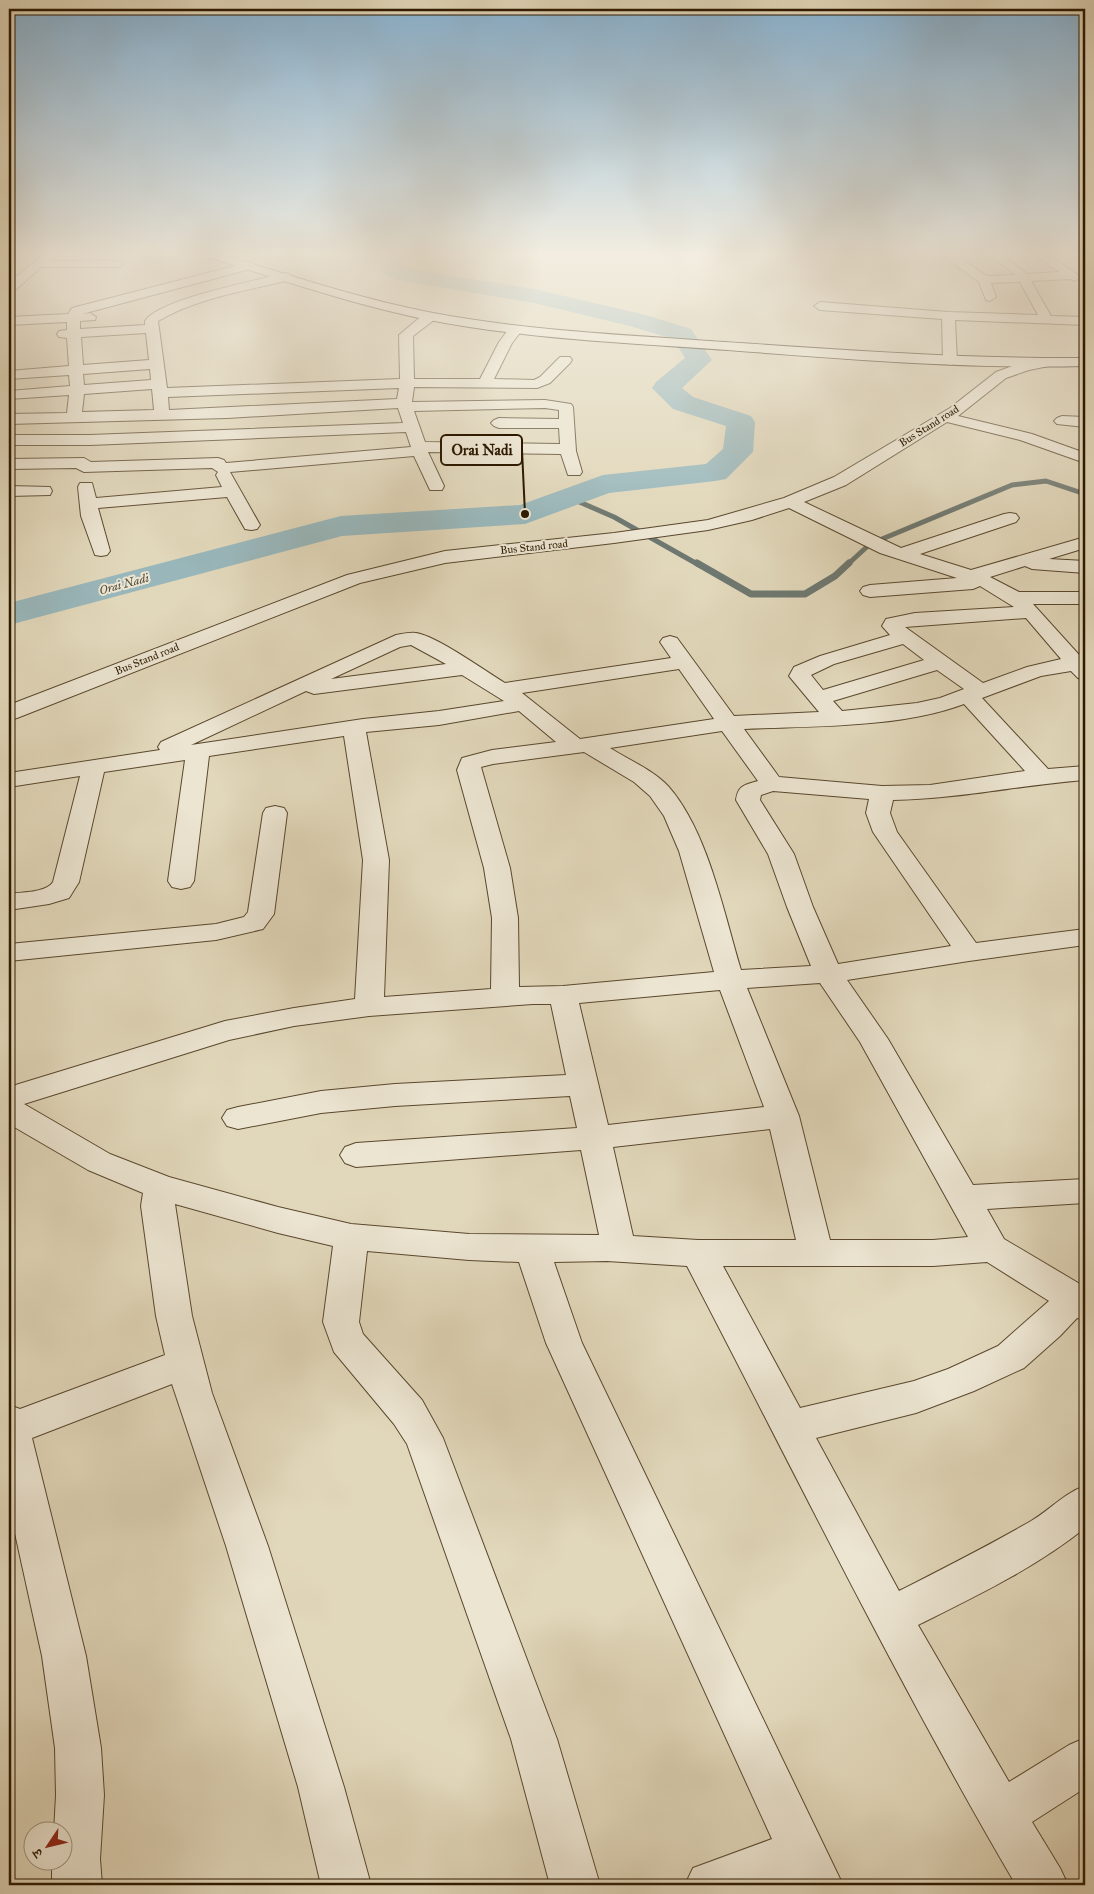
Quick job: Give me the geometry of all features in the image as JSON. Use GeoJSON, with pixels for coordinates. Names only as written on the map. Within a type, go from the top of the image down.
{"type":"FeatureCollection","features":[{"type":"Feature","properties":{"kind":"street"},"geometry":{"type":"LineString","coordinates":[[72,342],[69,352],[75,370],[77,390],[74,418]]}},
{"type":"Feature","properties":{"kind":"street"},"geometry":{"type":"LineString","coordinates":[[154,342],[161,389],[162,415]]}},
{"type":"Feature","properties":{"kind":"street"},"geometry":{"type":"LineString","coordinates":[[406,342],[407,383],[404,405],[419,449],[436,486]]}},
{"type":"Feature","properties":{"kind":"street"},"geometry":{"type":"LineString","coordinates":[[468,423],[471,405],[479,384],[506,342]]}},
{"type":"Feature","properties":{"kind":"street"},"geometry":{"type":"LineString","coordinates":[[671,342],[950,361],[1085,362]]}},
{"type":"Feature","properties":{"kind":"street"},"geometry":{"type":"LineString","coordinates":[[949,342],[950,361]]}},
{"type":"Feature","properties":{"kind":"street"},"geometry":{"type":"LineString","coordinates":[[137,348],[155,346]]}},
{"type":"Feature","properties":{"kind":"street"},"geometry":{"type":"LineString","coordinates":[[69,352],[92,351]]}},
{"type":"Feature","properties":{"kind":"street"},"geometry":{"type":"LineString","coordinates":[[9,395],[77,390],[407,383],[541,383],[565,360]]}},
{"type":"Feature","properties":{"kind":"street","name":"Bus Stand road"},"geometry":{"type":"LineString","coordinates":[[9,713],[354,579],[445,557],[614,538],[708,525],[746,516],[790,502],[840,481],[945,417],[1001,375],[1026,366],[1044,363]]}},
{"type":"Feature","properties":{"kind":"street"},"geometry":{"type":"LineString","coordinates":[[9,375],[157,364]]}},
{"type":"Feature","properties":{"kind":"street"},"geometry":{"type":"LineString","coordinates":[[9,419],[404,405],[560,405],[568,410],[568,449],[574,472]]}},
{"type":"Feature","properties":{"kind":"street"},"geometry":{"type":"LineString","coordinates":[[945,417],[1026,436],[1085,458]]}},
{"type":"Feature","properties":{"kind":"street"},"geometry":{"type":"LineString","coordinates":[[1062,420],[1085,422]]}},
{"type":"Feature","properties":{"kind":"street"},"geometry":{"type":"LineString","coordinates":[[9,440],[90,440],[206,436],[429,423]]}},
{"type":"Feature","properties":{"kind":"street"},"geometry":{"type":"LineString","coordinates":[[488,423],[567,424]]}},
{"type":"Feature","properties":{"kind":"street"},"geometry":{"type":"LineString","coordinates":[[206,436],[251,525]]}},
{"type":"Feature","properties":{"kind":"street"},"geometry":{"type":"LineString","coordinates":[[90,440],[84,465],[88,504],[101,551]]}},
{"type":"Feature","properties":{"kind":"street"},"geometry":{"type":"LineString","coordinates":[[9,464],[219,465],[419,449],[568,449]]}},
{"type":"Feature","properties":{"kind":"street"},"geometry":{"type":"LineString","coordinates":[[9,492],[44,491]]}},
{"type":"Feature","properties":{"kind":"street"},"geometry":{"type":"LineString","coordinates":[[88,504],[233,491]]}},
{"type":"Feature","properties":{"kind":"street"},"geometry":{"type":"LineString","coordinates":[[790,502],[850,533],[893,552],[978,580],[1015,598],[1031,612],[1082,667]]}},
{"type":"Feature","properties":{"kind":"street"},"geometry":{"type":"LineString","coordinates":[[893,552],[1010,518]]}},
{"type":"Feature","properties":{"kind":"street"},"geometry":{"type":"LineString","coordinates":[[870,591],[978,580],[1018,562],[1085,542]]}},
{"type":"Feature","properties":{"kind":"street"},"geometry":{"type":"LineString","coordinates":[[1018,562],[1085,567]]}},
{"type":"Feature","properties":{"kind":"street"},"geometry":{"type":"LineString","coordinates":[[1015,598],[1085,598]]}},
{"type":"Feature","properties":{"kind":"street"},"geometry":{"type":"LineString","coordinates":[[1031,612],[914,619],[893,623],[892,626],[940,662],[973,692],[1042,776]]}},
{"type":"Feature","properties":{"kind":"street"},"geometry":{"type":"LineString","coordinates":[[836,718],[800,676],[801,671],[827,660],[906,637]]}},
{"type":"Feature","properties":{"kind":"street"},"geometry":{"type":"LineString","coordinates":[[145,758],[396,641],[414,638],[467,668],[524,704],[582,746],[642,777],[659,791],[676,816],[692,851],[730,980],[783,1116],[816,1252]]}},
{"type":"Feature","properties":{"kind":"street"},"geometry":{"type":"LineString","coordinates":[[670,642],[772,784]]}},
{"type":"Feature","properties":{"kind":"street"},"geometry":{"type":"LineString","coordinates":[[502,690],[685,662]]}},
{"type":"Feature","properties":{"kind":"street"},"geometry":{"type":"LineString","coordinates":[[819,698],[940,662]]}},
{"type":"Feature","properties":{"kind":"street"},"geometry":{"type":"LineString","coordinates":[[505,997],[505,918],[499,876],[468,770],[470,763],[492,757],[582,746],[729,723],[881,715],[917,710],[948,703],[973,692],[1034,671],[1082,667]]}},
{"type":"Feature","properties":{"kind":"street"},"geometry":{"type":"LineString","coordinates":[[288,691],[467,668]]}},
{"type":"Feature","properties":{"kind":"street"},"geometry":{"type":"LineString","coordinates":[[9,780],[145,758],[354,728],[439,718],[524,704]]}},
{"type":"Feature","properties":{"kind":"street"},"geometry":{"type":"LineString","coordinates":[[354,728],[370,809],[376,860],[369,1007]]}},
{"type":"Feature","properties":{"kind":"street"},"geometry":{"type":"LineString","coordinates":[[181,882],[198,751]]}},
{"type":"Feature","properties":{"kind":"street"},"geometry":{"type":"LineString","coordinates":[[9,902],[49,896],[60,892],[66,882],[94,766]]}},
{"type":"Feature","properties":{"kind":"street"},"geometry":{"type":"LineString","coordinates":[[791,1427],[916,1397],[961,1380],[1011,1357],[1047,1326],[1080,1302],[992,1248],[873,1039],[828,974],[800,907],[781,854],[748,800],[749,791],[772,784],[882,793],[961,789],[1042,776],[1085,773]]}},
{"type":"Feature","properties":{"kind":"street"},"geometry":{"type":"LineString","coordinates":[[882,793],[878,814],[885,832],[969,952]]}},
{"type":"Feature","properties":{"kind":"street"},"geometry":{"type":"LineString","coordinates":[[9,953],[216,932],[253,923],[261,914],[275,813]]}},
{"type":"Feature","properties":{"kind":"street"},"geometry":{"type":"LineString","coordinates":[[9,1098],[225,1031],[294,1017],[369,1007],[505,997],[564,995],[730,980],[828,974],[969,952],[1085,937]]}},
{"type":"Feature","properties":{"kind":"street"},"geometry":{"type":"LineString","coordinates":[[564,995],[619,1248]]}},
{"type":"Feature","properties":{"kind":"street"},"geometry":{"type":"LineString","coordinates":[[238,1118],[320,1102],[395,1095],[583,1085]]}},
{"type":"Feature","properties":{"kind":"street"},"geometry":{"type":"LineString","coordinates":[[9,1110],[99,1162],[160,1187],[278,1220],[351,1237],[460,1246],[532,1249],[619,1248],[698,1253],[933,1253],[992,1248]]}},
{"type":"Feature","properties":{"kind":"street"},"geometry":{"type":"LineString","coordinates":[[356,1156],[594,1138],[783,1116]]}},
{"type":"Feature","properties":{"kind":"street"},"geometry":{"type":"LineString","coordinates":[[160,1187],[158,1206],[172,1307],[185,1363],[193,1393],[258,1584],[320,1788],[346,1885]]}},
{"type":"Feature","properties":{"kind":"street"},"geometry":{"type":"LineString","coordinates":[[964,1198],[1085,1191]]}},
{"type":"Feature","properties":{"kind":"street"},"geometry":{"type":"LineString","coordinates":[[351,1237],[341,1322],[347,1341],[408,1412],[424,1438],[534,1738],[575,1885]]}},
{"type":"Feature","properties":{"kind":"street"},"geometry":{"type":"LineString","coordinates":[[532,1249],[564,1343],[810,1869],[710,1885]]}},
{"type":"Feature","properties":{"kind":"street"},"geometry":{"type":"LineString","coordinates":[[698,1253],[891,1617],[1000,1815],[1043,1885]]}},
{"type":"Feature","properties":{"kind":"street"},"geometry":{"type":"LineString","coordinates":[[77,1885],[76,1859],[80,1795],[78,1748],[64,1656],[10,1425],[185,1363]]}},
{"type":"Feature","properties":{"kind":"street"},"geometry":{"type":"LineString","coordinates":[[891,1617],[999,1562],[1049,1532],[1085,1504]]}},
{"type":"Feature","properties":{"kind":"street"},"geometry":{"type":"LineString","coordinates":[[1000,1815],[1085,1762]]}},
{"type":"Feature","properties":{"kind":"waterway","name":"Orai Nadi"},"geometry":{"type":"LineString","coordinates":[[9,614],[341,526],[525,514],[603,484],[715,472],[738,452],[741,422],[683,403],[666,388],[699,360],[687,342]]}},
{"type":"Feature","properties":{"kind":"waterway"},"geometry":{"type":"LineString","coordinates":[[847,565],[870,544],[1012,485],[1046,481],[1085,494]]}},
{"type":"Feature","properties":{"kind":"waterway"},"geometry":{"type":"LineString","coordinates":[[568,497],[614,517],[699,565]]}},
{"type":"Feature","properties":{"kind":"waterway"},"geometry":{"type":"LineString","coordinates":[[697,563],[751,594],[805,594],[835,576],[849,563]]}},
{"type":"Feature","properties":{"kind":"place","name":"Orai Nadi"},"geometry":{"type":"Point","coordinates":[525,514]}}]}
